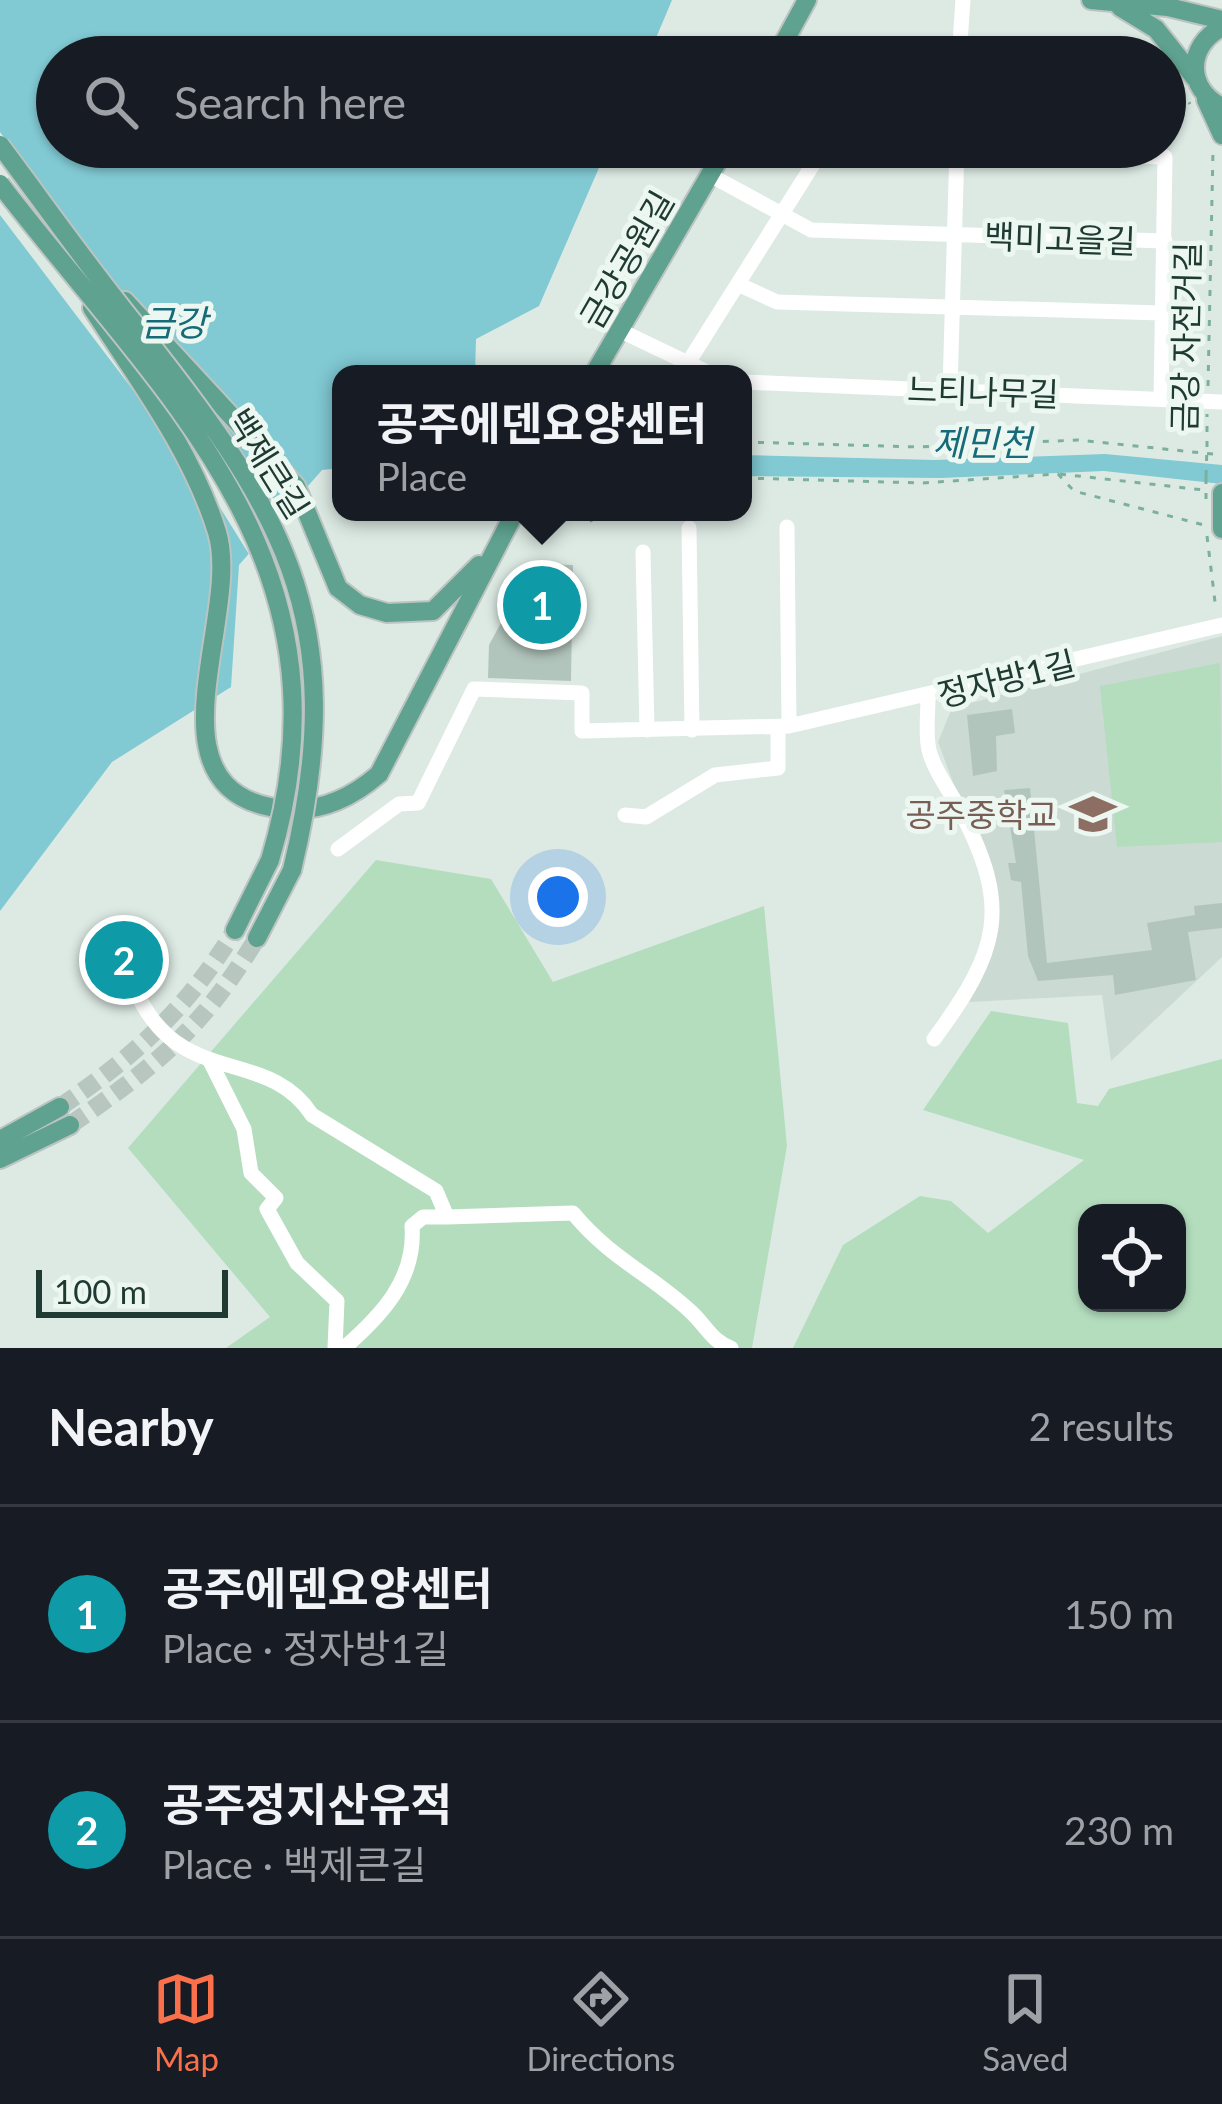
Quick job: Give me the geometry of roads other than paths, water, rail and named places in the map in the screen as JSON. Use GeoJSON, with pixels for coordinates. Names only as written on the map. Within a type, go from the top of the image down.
{"type":"FeatureCollection","features":[{"type":"Feature","properties":{"kind":"main road"},"geometry":{"type":"LineString","coordinates":[[787,36],[807,0]]}},
{"type":"Feature","properties":{"kind":"main road"},"geometry":{"type":"LineString","coordinates":[[1091,0],[1168,7],[1222,24],[1196,52],[1198,84],[1217,141]]}},
{"type":"Feature","properties":{"kind":"main road"},"geometry":{"type":"LineString","coordinates":[[1116,4],[1161,36]]}},
{"type":"Feature","properties":{"kind":"main road"},"geometry":{"type":"LineString","coordinates":[[1186,68],[1222,107]]}},
{"type":"Feature","properties":{"kind":"main road","name":"백제큰길"},"geometry":{"type":"LineString","coordinates":[[0,145],[235,457],[278,530],[300,592],[312,660],[312,771],[292,870],[257,938]]}},
{"type":"Feature","properties":{"kind":"main road","name":"금강공원길"},"geometry":{"type":"LineString","coordinates":[[599,365],[714,168]]}},
{"type":"Feature","properties":{"kind":"main road","name":"백제큰길"},"geometry":{"type":"LineString","coordinates":[[0,184],[200,437],[259,538],[279,598],[292,672],[290,771],[270,860],[235,930]]}},
{"type":"Feature","properties":{"kind":"main road"},"geometry":{"type":"LineString","coordinates":[[69,240],[296,486],[338,588],[360,605],[403,614],[433,611],[502,538]]}},
{"type":"Feature","properties":{"kind":"main road"},"geometry":{"type":"LineString","coordinates":[[47,245],[196,477],[219,537],[222,610],[200,718],[212,767],[242,799],[273,808],[314,808],[352,797],[379,774],[510,521]]}},
{"type":"Feature","properties":{"kind":"main road"},"geometry":{"type":"LineString","coordinates":[[1216,494],[1216,526]]}},
{"type":"Feature","properties":{"kind":"main road"},"geometry":{"type":"LineString","coordinates":[[0,1140],[65,1116],[0,1159]]}},
{"type":"Feature","properties":{"kind":"street"},"geometry":{"type":"LineString","coordinates":[[959,36],[963,0]]}},
{"type":"Feature","properties":{"kind":"street"},"geometry":{"type":"LineString","coordinates":[[687,365],[742,286],[811,168]]}},
{"type":"Feature","properties":{"kind":"street","name":"백미고을길"},"geometry":{"type":"LineString","coordinates":[[950,389],[956,168]]}},
{"type":"Feature","properties":{"kind":"street"},"geometry":{"type":"LineString","coordinates":[[1161,399],[1163,168]]}},
{"type":"Feature","properties":{"kind":"street","name":"금강공원길"},"geometry":{"type":"LineString","coordinates":[[710,175],[782,217]]}},
{"type":"Feature","properties":{"kind":"street","name":"백미고을길"},"geometry":{"type":"LineString","coordinates":[[782,217],[812,230],[1165,241]]}},
{"type":"Feature","properties":{"kind":"street"},"geometry":{"type":"LineString","coordinates":[[742,286],[777,302],[1162,313]]}},
{"type":"Feature","properties":{"kind":"street"},"geometry":{"type":"LineString","coordinates":[[619,330],[684,365]]}},
{"type":"Feature","properties":{"kind":"street","name":"느티나무길"},"geometry":{"type":"LineString","coordinates":[[752,382],[1215,402]]}},
{"type":"Feature","properties":{"kind":"street"},"geometry":{"type":"LineString","coordinates":[[626,815],[646,817],[716,776],[778,768],[784,727],[787,527]]}},
{"type":"Feature","properties":{"kind":"street"},"geometry":{"type":"LineString","coordinates":[[688,528],[692,730]]}},
{"type":"Feature","properties":{"kind":"street"},"geometry":{"type":"LineString","coordinates":[[643,552],[647,730]]}},
{"type":"Feature","properties":{"kind":"street","name":"정자방1길"},"geometry":{"type":"LineString","coordinates":[[338,849],[399,804],[418,803],[474,689],[582,693],[582,730],[784,727],[928,697],[1222,623]]}},
{"type":"Feature","properties":{"kind":"street"},"geometry":{"type":"LineString","coordinates":[[928,697],[928,748],[982,851],[996,904],[990,937],[960,1004],[934,1039]]}},
{"type":"Feature","properties":{"kind":"street"},"geometry":{"type":"LineString","coordinates":[[124,967],[138,998],[168,1037],[210,1060],[262,1071],[303,1101],[312,1115],[436,1191],[447,1217]]}},
{"type":"Feature","properties":{"kind":"street"},"geometry":{"type":"LineString","coordinates":[[210,1060],[244,1129],[251,1173],[276,1198],[267,1209],[276,1233],[337,1301],[339,1348]]}},
{"type":"Feature","properties":{"kind":"street"},"geometry":{"type":"LineString","coordinates":[[339,1348],[398,1291],[409,1268],[412,1226],[423,1216],[574,1213],[608,1251],[690,1310],[717,1343],[731,1348]]}},
{"type":"Feature","properties":{"kind":"water","name":"금강"},"geometry":{"type":"Polygon","coordinates":[[[0,0],[672,0],[657,36],[36,36],[36,168],[599,168],[539,306],[476,339],[475,365],[332,365],[332,469],[322,470],[239,565],[231,687],[112,762],[0,911],[0,0]]]}},
{"type":"Feature","properties":{"kind":"water","name":"제민천"},"geometry":{"type":"Polygon","coordinates":[[[1105,454],[1222,465],[1222,484],[1104,471],[941,478],[752,476],[752,455],[935,460],[1105,454]]]}},
{"type":"Feature","properties":{"kind":"tunnel"},"geometry":{"type":"LineString","coordinates":[[60,1107],[158,1029],[198,984],[235,930]]}},
{"type":"Feature","properties":{"kind":"tunnel"},"geometry":{"type":"LineString","coordinates":[[70,1125],[175,1044],[217,997],[257,938]]}},
{"type":"Feature","properties":{"kind":"place","name":"공주에덴요양센터"},"geometry":{"type":"Point","coordinates":[542,605]}},
{"type":"Feature","properties":{"kind":"place","name":"공주중학교"},"geometry":{"type":"Point","coordinates":[1093,814]}},
{"type":"Feature","properties":{"kind":"place","name":"공주정지산유적"},"geometry":{"type":"Point","coordinates":[124,960]}}]}
